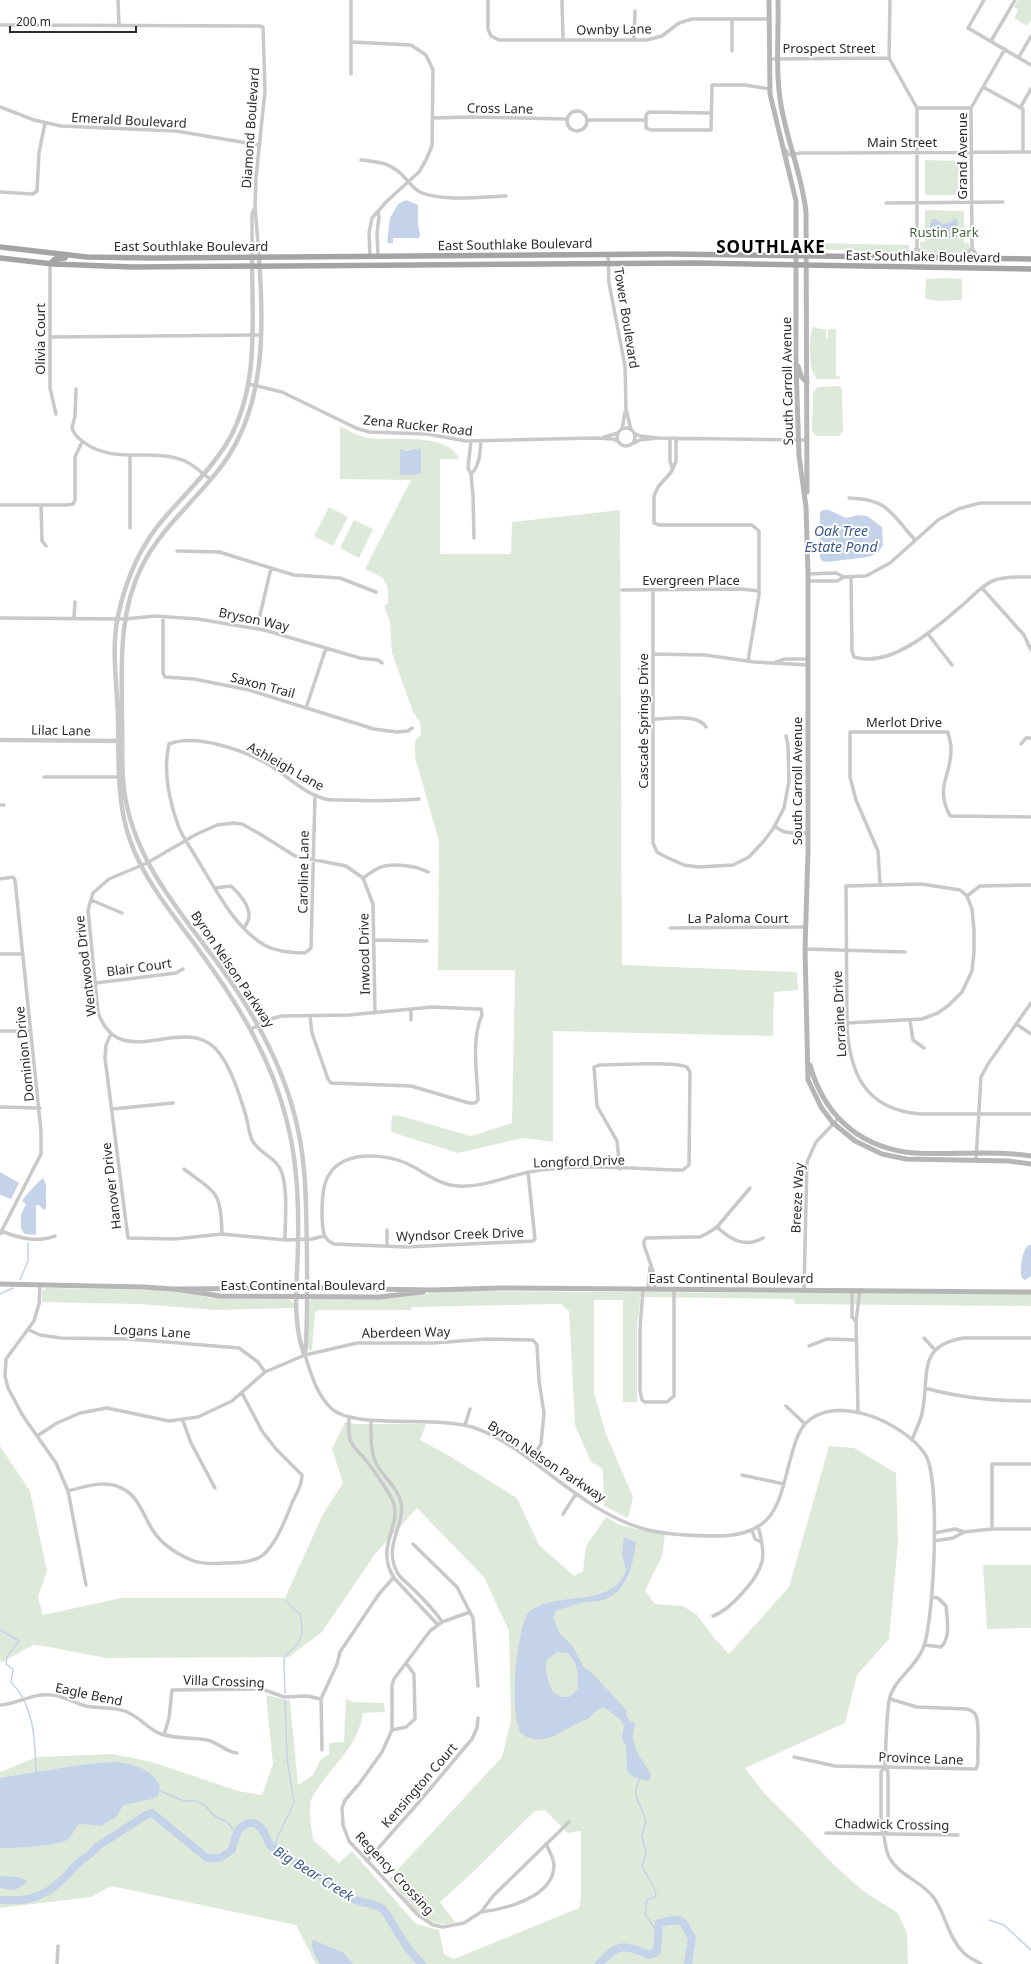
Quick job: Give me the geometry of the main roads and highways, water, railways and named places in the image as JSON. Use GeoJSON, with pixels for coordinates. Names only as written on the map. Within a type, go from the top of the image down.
{"type":"FeatureCollection","features":[{"type":"Feature","properties":{"kind":"main road","name":"South Carroll Avenue"},"geometry":{"type":"LineString","coordinates":[[769,0],[768,59],[770,89],[773,111],[796,201],[796,357],[798,440],[806,506]]}},
{"type":"Feature","properties":{"kind":"main road","name":"South Carroll Avenue"},"geometry":{"type":"LineString","coordinates":[[778,0],[778,58],[781,105],[804,200],[806,255],[808,833],[805,949],[808,1080],[820,1107],[834,1123],[864,1146],[893,1157],[918,1160],[976,1160],[1031,1164]]}},
{"type":"Feature","properties":{"kind":"main road","name":"East Southlake Boulevard"},"geometry":{"type":"LineString","coordinates":[[0,248],[87,256],[259,257],[608,254],[806,255],[1031,259]]}},
{"type":"Feature","properties":{"kind":"main road"},"geometry":{"type":"LineString","coordinates":[[50,264],[58,258],[87,256]]}},
{"type":"Feature","properties":{"kind":"main road","name":"East Southlake Boulevard"},"geometry":{"type":"LineString","coordinates":[[0,258],[50,264],[132,267],[806,264],[1031,269]]}},
{"type":"Feature","properties":{"kind":"main road"},"geometry":{"type":"LineString","coordinates":[[796,357],[801,376],[806,383]]}},
{"type":"Feature","properties":{"kind":"main road"},"geometry":{"type":"LineString","coordinates":[[797,380],[803,384],[806,406]]}},
{"type":"Feature","properties":{"kind":"main road","name":"South Carroll Avenue"},"geometry":{"type":"LineString","coordinates":[[807,1056],[814,1080],[838,1119],[861,1136],[876,1144],[895,1150],[913,1152],[1031,1156]]}},
{"type":"Feature","properties":{"kind":"main road","name":"East Continental Boulevard"},"geometry":{"type":"LineString","coordinates":[[0,1284],[174,1289],[804,1289],[1031,1292]]}},
{"type":"Feature","properties":{"kind":"main road","name":"East Continental Boulevard"},"geometry":{"type":"LineString","coordinates":[[174,1289],[220,1296],[379,1297],[416,1294],[432,1290]]}},
{"type":"Feature","properties":{"kind":"water"},"geometry":{"type":"Polygon","coordinates":[[[406,200],[418,205],[419,238],[393,238],[393,243],[387,243],[390,218],[398,204],[406,200]]]}},
{"type":"Feature","properties":{"kind":"water"},"geometry":{"type":"Polygon","coordinates":[[[955,218],[958,221],[958,235],[956,239],[942,237],[935,240],[930,238],[930,224],[932,219],[935,219],[943,224],[951,222],[955,218]]]}},
{"type":"Feature","properties":{"kind":"water"},"geometry":{"type":"Polygon","coordinates":[[[420,448],[421,473],[414,475],[400,475],[400,450],[406,451],[420,448]]]}},
{"type":"Feature","properties":{"kind":"water","name":"Oak Tree Estate Pond"},"geometry":{"type":"Polygon","coordinates":[[[823,510],[829,510],[846,518],[858,515],[867,516],[882,527],[883,545],[878,553],[868,557],[827,562],[822,561],[820,558],[820,512],[823,510]]]}},
{"type":"Feature","properties":{"kind":"water"},"geometry":{"type":"Polygon","coordinates":[[[0,1172],[19,1183],[11,1199],[0,1195],[0,1172]]]}},
{"type":"Feature","properties":{"kind":"water"},"geometry":{"type":"Polygon","coordinates":[[[43,1178],[46,1184],[46,1208],[44,1210],[39,1205],[36,1205],[36,1235],[25,1234],[21,1229],[21,1215],[26,1204],[22,1201],[43,1178]]]}},
{"type":"Feature","properties":{"kind":"water"},"geometry":{"type":"Polygon","coordinates":[[[1028,1245],[1031,1245],[1031,1276],[1025,1280],[1021,1275],[1021,1266],[1024,1252],[1028,1245]]]}},
{"type":"Feature","properties":{"kind":"water"},"geometry":{"type":"Polygon","coordinates":[[[624,1537],[636,1542],[631,1567],[619,1590],[603,1600],[582,1603],[558,1610],[555,1612],[554,1619],[560,1634],[572,1645],[583,1666],[593,1674],[627,1711],[626,1715],[630,1721],[636,1723],[633,1737],[634,1744],[639,1756],[651,1774],[650,1781],[633,1777],[627,1771],[626,1746],[622,1738],[624,1726],[620,1719],[605,1708],[597,1710],[588,1719],[552,1737],[536,1739],[528,1737],[520,1732],[515,1707],[515,1672],[517,1654],[520,1638],[528,1613],[540,1606],[553,1602],[596,1595],[608,1590],[619,1583],[626,1570],[622,1555],[624,1537]],[[557,1652],[546,1661],[546,1673],[551,1688],[553,1692],[562,1697],[569,1697],[577,1690],[578,1685],[576,1665],[568,1653],[557,1652]]]}},
{"type":"Feature","properties":{"kind":"water"},"geometry":{"type":"Polygon","coordinates":[[[113,1762],[127,1764],[147,1771],[157,1781],[160,1787],[158,1796],[152,1799],[123,1805],[117,1816],[101,1826],[85,1824],[78,1825],[72,1835],[67,1840],[62,1842],[35,1846],[0,1848],[0,1778],[87,1764],[113,1762]]]}},
{"type":"Feature","properties":{"kind":"water"},"geometry":{"type":"Polygon","coordinates":[[[0,1876],[19,1877],[27,1881],[26,1884],[14,1890],[0,1888],[0,1876]]]}},
{"type":"Feature","properties":{"kind":"water"},"geometry":{"type":"Polygon","coordinates":[[[313,1940],[344,1953],[353,1964],[320,1964],[313,1949],[313,1940]]]}},
{"type":"Feature","properties":{"kind":"waterway"},"geometry":{"type":"LineString","coordinates":[[20,1280],[28,1261],[28,1243]]}},
{"type":"Feature","properties":{"kind":"waterway"},"geometry":{"type":"LineString","coordinates":[[0,1294],[13,1288]]}},
{"type":"Feature","properties":{"kind":"waterway"},"geometry":{"type":"LineString","coordinates":[[285,1693],[284,1659],[295,1647],[302,1636],[300,1614],[286,1602]]}},
{"type":"Feature","properties":{"kind":"waterway"},"geometry":{"type":"LineString","coordinates":[[0,1630],[19,1641],[7,1657],[6,1664],[13,1669],[11,1682],[25,1702],[29,1713],[34,1737],[36,1773]]}},
{"type":"Feature","properties":{"kind":"waterway"},"geometry":{"type":"LineString","coordinates":[[275,1849],[277,1838],[294,1803],[287,1757],[285,1700]]}},
{"type":"Feature","properties":{"kind":"waterway"},"geometry":{"type":"LineString","coordinates":[[640,1778],[636,1788],[636,1796],[646,1821],[642,1836],[646,1854],[642,1866],[656,1892],[655,1897],[647,1900],[645,1914],[657,1932]]}},
{"type":"Feature","properties":{"kind":"waterway"},"geometry":{"type":"LineString","coordinates":[[160,1791],[184,1801],[197,1801],[203,1804],[216,1817],[227,1822],[234,1830],[235,1836]]}},
{"type":"Feature","properties":{"kind":"waterway","name":"Big Bear Creek"},"geometry":{"type":"LineString","coordinates":[[91,1853],[98,1846],[146,1815],[152,1813],[207,1858],[220,1858],[232,1850],[240,1828],[247,1823],[256,1824],[262,1829],[271,1846],[278,1852],[324,1878],[357,1901],[383,1909],[406,1945],[422,1964]]}},
{"type":"Feature","properties":{"kind":"waterway","name":"Big Bear Creek"},"geometry":{"type":"LineString","coordinates":[[0,1900],[28,1899],[43,1894],[58,1884],[86,1857]]}},
{"type":"Feature","properties":{"kind":"waterway","name":"Big Bear Creek"},"geometry":{"type":"LineString","coordinates":[[599,1964],[611,1952],[617,1949],[627,1947],[649,1955],[657,1952],[659,1923],[675,1920],[683,1922],[692,1938],[688,1964]]}},
{"type":"Feature","properties":{"kind":"waterway"},"geometry":{"type":"LineString","coordinates":[[989,1920],[1004,1925],[1031,1950]]}},
{"type":"Feature","properties":{"kind":"district","name":"SOUTHLAKE"},"geometry":{"type":"Point","coordinates":[771,246]}},
{"type":"Feature","properties":{"kind":"park label","name":"Rustin Park"},"geometry":{"type":"Point","coordinates":[944,232]}}]}
